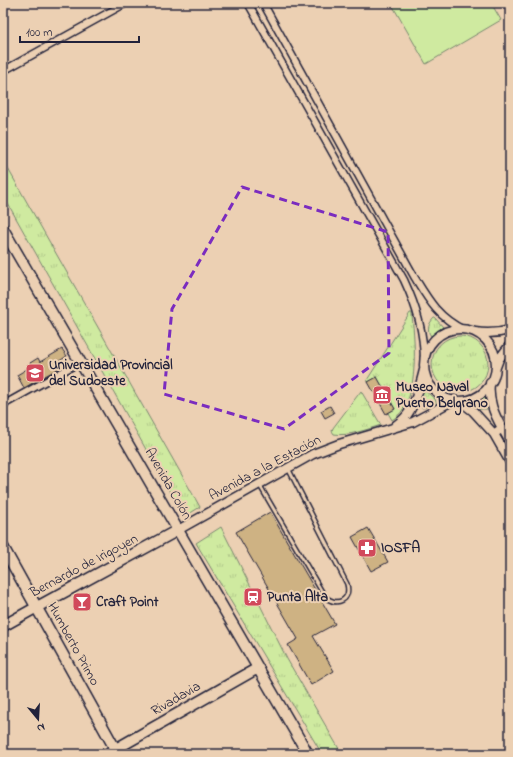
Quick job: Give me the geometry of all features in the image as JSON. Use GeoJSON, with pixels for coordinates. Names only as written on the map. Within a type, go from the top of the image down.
{"type":"FeatureCollection","features":[{"type":"Feature","properties":{"kind":"main road","name":"Avenida Colón"},"geometry":{"type":"LineString","coordinates":[[3,228],[308,754]]}},
{"type":"Feature","properties":{"kind":"main road","name":"Bernardo de Irigoyen"},"geometry":{"type":"LineString","coordinates":[[3,626],[178,530]]}},
{"type":"Feature","properties":{"kind":"main road","name":"Humberto Primo"},"geometry":{"type":"LineString","coordinates":[[3,547],[37,607],[114,752]]}},
{"type":"Feature","properties":{"kind":"main road","name":"Rivadavia"},"geometry":{"type":"LineString","coordinates":[[114,752],[258,668]]}},
{"type":"Feature","properties":{"kind":"street"},"geometry":{"type":"LineString","coordinates":[[3,71],[126,3]]}},
{"type":"Feature","properties":{"kind":"street"},"geometry":{"type":"LineString","coordinates":[[248,3],[404,280],[412,297],[421,327],[424,346],[424,366],[427,380],[434,390],[443,396],[457,400],[473,410],[494,434],[510,462]]}},
{"type":"Feature","properties":{"kind":"street"},"geometry":{"type":"LineString","coordinates":[[263,3],[426,296],[448,321],[464,330]]}},
{"type":"Feature","properties":{"kind":"street"},"geometry":{"type":"LineString","coordinates":[[391,429],[406,417],[410,411],[417,392],[427,350],[435,339],[451,330],[464,330],[484,334],[510,330]]}},
{"type":"Feature","properties":{"kind":"street"},"geometry":{"type":"LineString","coordinates":[[474,332],[483,338],[491,347],[495,358],[495,370]]}},
{"type":"Feature","properties":{"kind":"street"},"geometry":{"type":"LineString","coordinates":[[457,400],[478,396],[487,388],[500,359],[510,345]]}},
{"type":"Feature","properties":{"kind":"street"},"geometry":{"type":"LineString","coordinates":[[3,405],[80,362]]}},
{"type":"Feature","properties":{"kind":"street"},"geometry":{"type":"LineString","coordinates":[[490,383],[491,402],[495,416],[510,442]]}},
{"type":"Feature","properties":{"kind":"street","name":"Avenida a la Estación"},"geometry":{"type":"LineString","coordinates":[[178,530],[313,454],[339,444],[413,422],[457,400]]}},
{"type":"Feature","properties":{"kind":"street"},"geometry":{"type":"LineString","coordinates":[[494,434],[502,428]]}},
{"type":"Feature","properties":{"kind":"lane"},"geometry":{"type":"LineString","coordinates":[[259,484],[326,597],[334,602],[342,601],[348,594],[347,584],[288,468]]}},
{"type":"Feature","properties":{"kind":"highlighted area"},"geometry":{"type":"Polygon","coordinates":[[[242,187],[388,232],[389,353],[284,429],[164,394],[172,309],[242,187]]]}},
{"type":"Feature","properties":{"kind":"green space"},"geometry":{"type":"Polygon","coordinates":[[[391,3],[491,3],[501,20],[426,64],[391,3]]]}},
{"type":"Feature","properties":{"kind":"green space"},"geometry":{"type":"Polygon","coordinates":[[[3,160],[200,507],[184,517],[3,195],[3,160]]]}},
{"type":"Feature","properties":{"kind":"green space"},"geometry":{"type":"Polygon","coordinates":[[[410,313],[412,313],[414,341],[414,372],[407,401],[401,412],[392,420],[388,413],[395,409],[377,377],[368,382],[367,380],[410,313]]]}},
{"type":"Feature","properties":{"kind":"green space"},"geometry":{"type":"Polygon","coordinates":[[[434,318],[443,327],[431,336],[429,334],[429,327],[434,318]]]}},
{"type":"Feature","properties":{"kind":"green space"},"geometry":{"type":"Polygon","coordinates":[[[460,336],[471,338],[480,344],[486,353],[488,364],[486,375],[480,384],[471,390],[460,392],[449,390],[440,384],[434,375],[432,364],[434,353],[440,344],[449,338],[460,336]]]}},
{"type":"Feature","properties":{"kind":"green space"},"geometry":{"type":"Polygon","coordinates":[[[424,390],[435,399],[436,402],[435,404],[423,408],[420,406],[419,402],[424,390]]]}},
{"type":"Feature","properties":{"kind":"green space"},"geometry":{"type":"Polygon","coordinates":[[[361,391],[381,425],[351,434],[334,434],[332,431],[333,428],[361,391]]]}},
{"type":"Feature","properties":{"kind":"green space"},"geometry":{"type":"Polygon","coordinates":[[[484,396],[488,406],[487,409],[477,409],[473,407],[472,402],[484,396]]]}},
{"type":"Feature","properties":{"kind":"green space"},"geometry":{"type":"Polygon","coordinates":[[[221,527],[287,659],[342,754],[322,754],[196,543],[221,527]]]}},
{"type":"Feature","properties":{"kind":"building"},"geometry":{"type":"Polygon","coordinates":[[[62,349],[67,356],[58,362],[61,367],[24,388],[17,375],[32,366],[30,363],[38,358],[40,362],[62,349]]]}},
{"type":"Feature","properties":{"kind":"building","name":"Museo Naval Puerto Belgrano"},"geometry":{"type":"Polygon","coordinates":[[[377,377],[395,409],[386,414],[368,382],[377,377]]]}},
{"type":"Feature","properties":{"kind":"building"},"geometry":{"type":"Polygon","coordinates":[[[330,406],[334,413],[325,418],[321,411],[330,406]]]}},
{"type":"Feature","properties":{"kind":"building"},"geometry":{"type":"Polygon","coordinates":[[[270,512],[335,624],[313,636],[334,671],[311,685],[288,645],[298,639],[236,532],[270,512]]]}},
{"type":"Feature","properties":{"kind":"building"},"geometry":{"type":"Polygon","coordinates":[[[368,528],[388,562],[371,571],[352,537],[368,528]]]}},
{"type":"Feature","properties":{"kind":"place","name":"Universidad Provincial del Sudoeste"},"geometry":{"type":"Point","coordinates":[35,373]}},
{"type":"Feature","properties":{"kind":"place","name":"Museo Naval Puerto Belgrano"},"geometry":{"type":"Point","coordinates":[382,395]}},
{"type":"Feature","properties":{"kind":"place","name":"IOSFA"},"geometry":{"type":"Point","coordinates":[367,548]}},
{"type":"Feature","properties":{"kind":"place","name":"Punta Alta"},"geometry":{"type":"Point","coordinates":[253,597]}},
{"type":"Feature","properties":{"kind":"place","name":"Craft Point"},"geometry":{"type":"Point","coordinates":[82,602]}}]}
